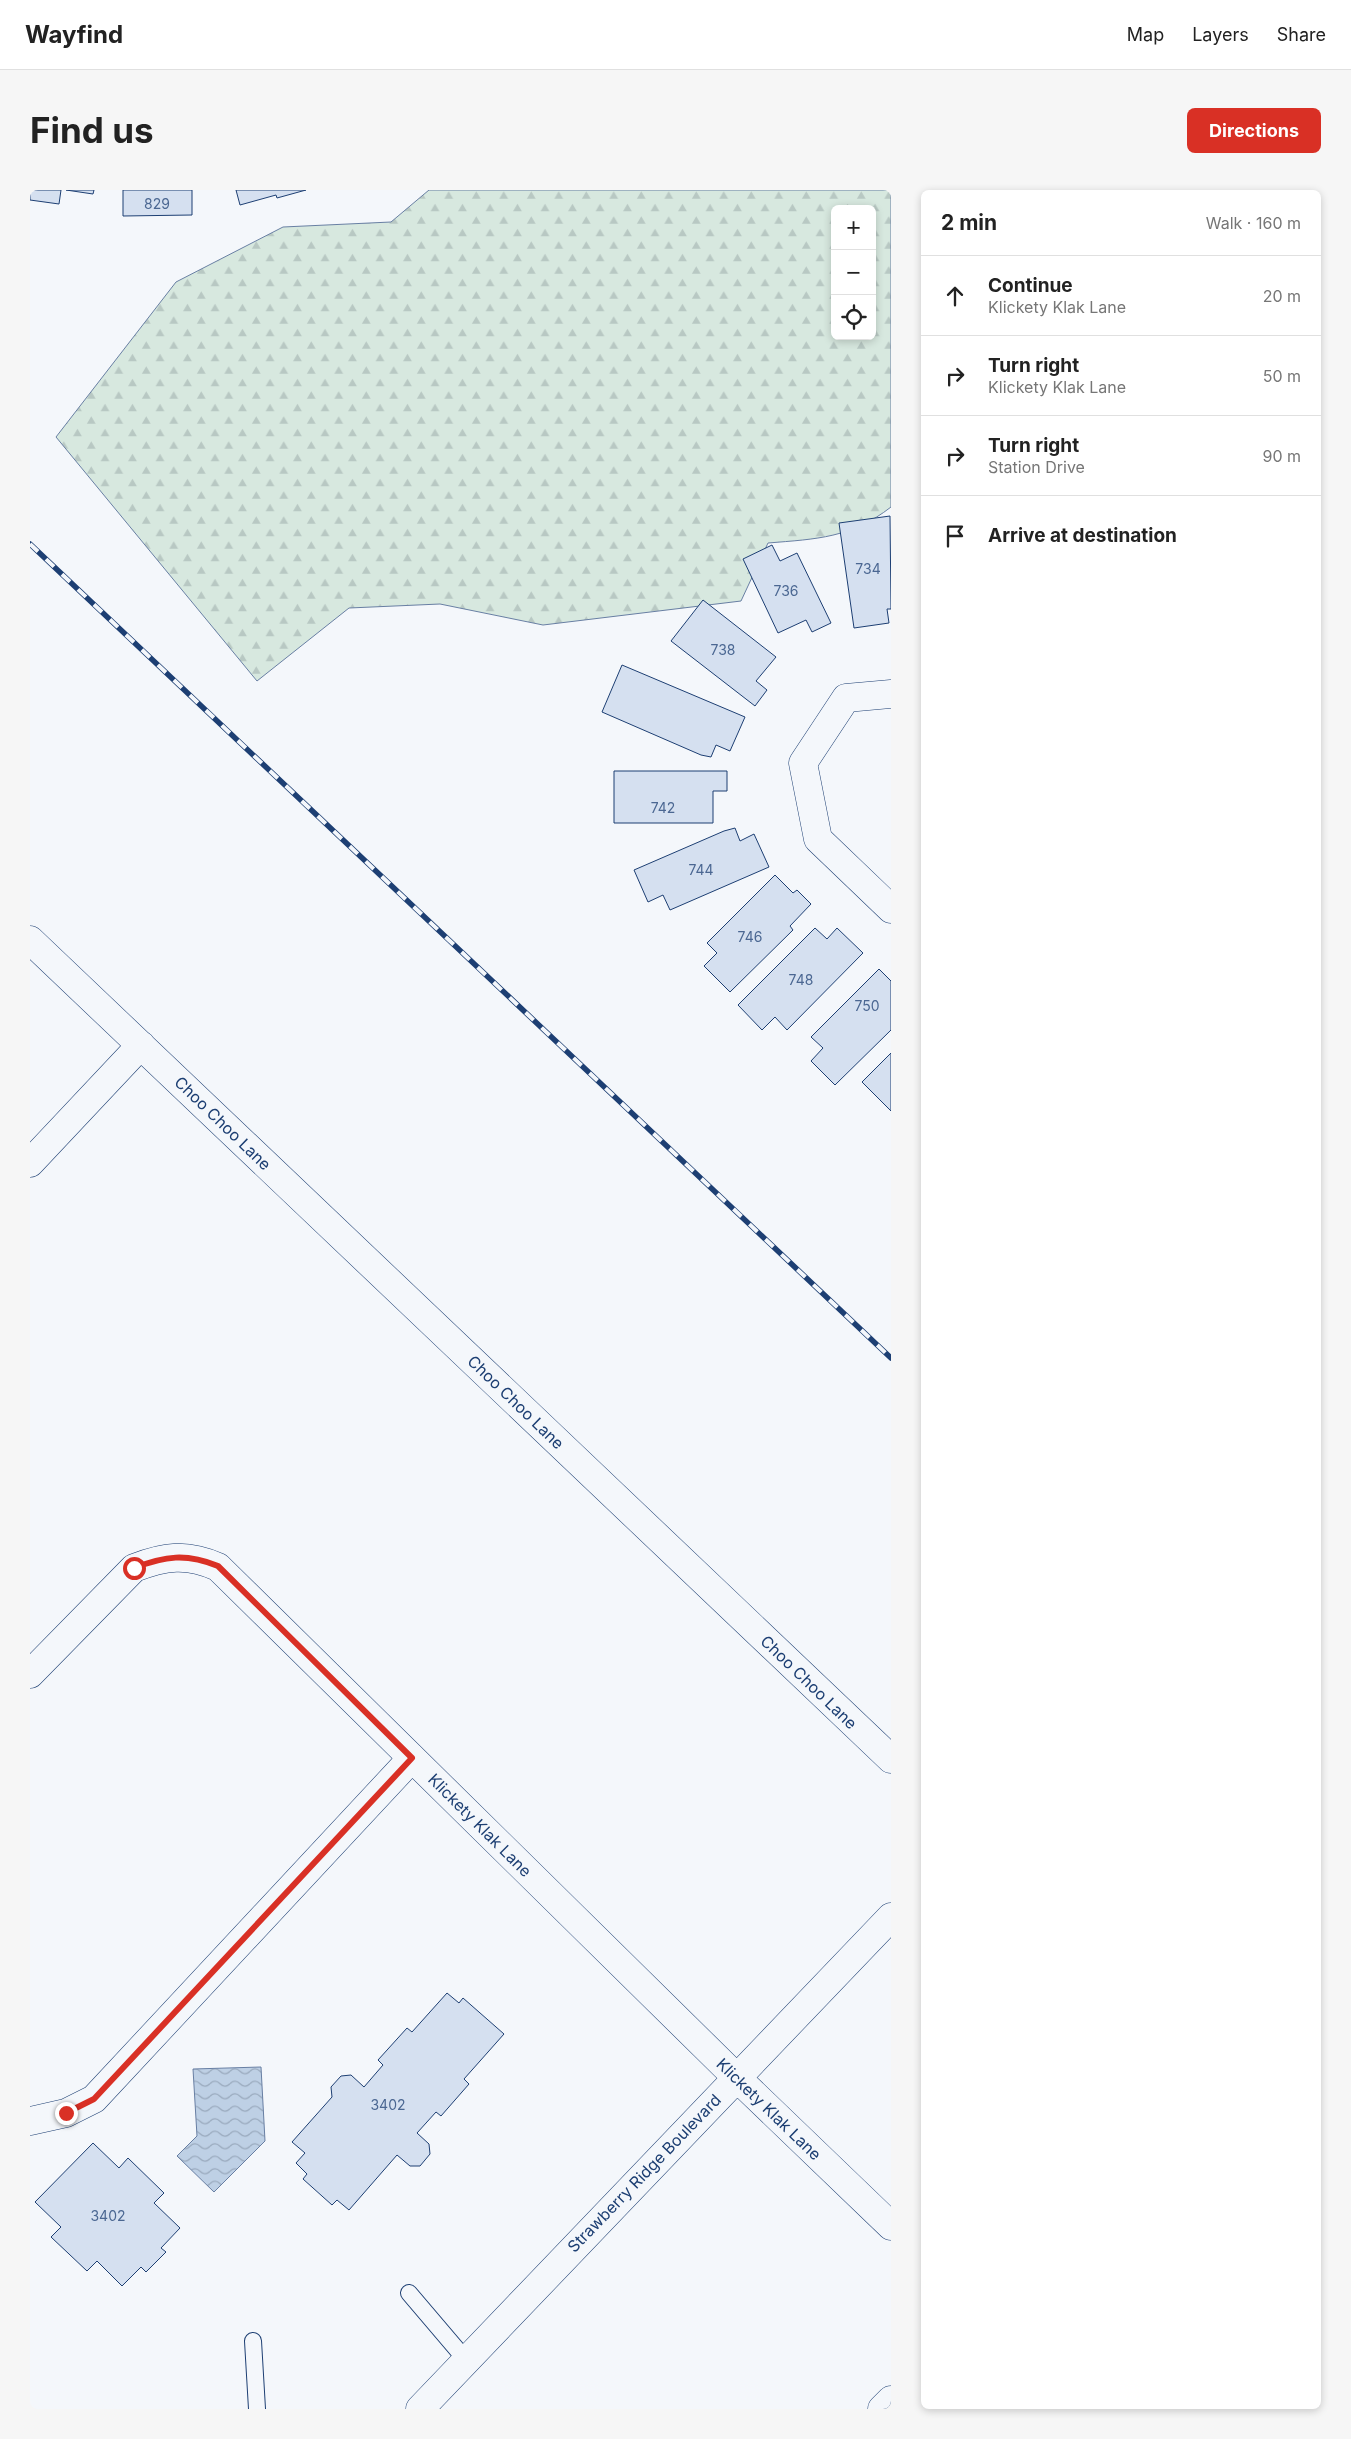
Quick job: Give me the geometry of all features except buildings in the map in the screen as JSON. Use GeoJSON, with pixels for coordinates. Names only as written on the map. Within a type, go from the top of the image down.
{"type":"FeatureCollection","features":[{"type":"Feature","properties":{"kind":"street"},"geometry":{"type":"LineString","coordinates":[[891,694],[846,698],[803,764],[818,839],[891,909]]}},
{"type":"Feature","properties":{"kind":"street","name":"Choo Choo Lane"},"geometry":{"type":"LineString","coordinates":[[30,940],[891,1759]]}},
{"type":"Feature","properties":{"kind":"street"},"geometry":{"type":"LineString","coordinates":[[30,1163],[141,1045]]}},
{"type":"Feature","properties":{"kind":"street","name":"Klickety Klak Lane"},"geometry":{"type":"LineString","coordinates":[[30,1674],[134,1568],[154,1560],[176,1557],[197,1558],[218,1566],[736,2077],[891,2226]]}},
{"type":"Feature","properties":{"kind":"street"},"geometry":{"type":"LineString","coordinates":[[30,2122],[66,2113],[94,2099],[412,1758]]}},
{"type":"Feature","properties":{"kind":"street","name":"Strawberry Ridge Boulevard"},"geometry":{"type":"LineString","coordinates":[[420,2409],[891,1917]]}},
{"type":"Feature","properties":{"kind":"street"},"geometry":{"type":"LineString","coordinates":[[882,2409],[891,2400]]}},
{"type":"Feature","properties":{"kind":"lane"},"geometry":{"type":"LineString","coordinates":[[409,2292],[466,2360]]}},
{"type":"Feature","properties":{"kind":"lane"},"geometry":{"type":"LineString","coordinates":[[253,2341],[258,2409]]}},
{"type":"Feature","properties":{"kind":"green space"},"geometry":{"type":"Polygon","coordinates":[[[429,190],[891,190],[891,507],[862,525],[847,531],[818,538],[768,543],[741,601],[543,625],[440,604],[349,608],[257,681],[56,437],[176,282],[283,227],[391,222],[429,190]]]}},
{"type":"Feature","properties":{"kind":"water"},"geometry":{"type":"Polygon","coordinates":[[[261,2067],[265,2141],[214,2192],[177,2156],[197,2136],[193,2069],[261,2067]]]}},
{"type":"Feature","properties":{"kind":"railway"},"geometry":{"type":"LineString","coordinates":[[30,544],[891,1358]]}},
{"type":"Feature","properties":{"kind":"route"},"geometry":{"type":"LineString","coordinates":[[66,2113],[94,2099],[412,1758],[218,1566],[197,1558],[176,1557],[154,1560],[134,1568]]}}]}
